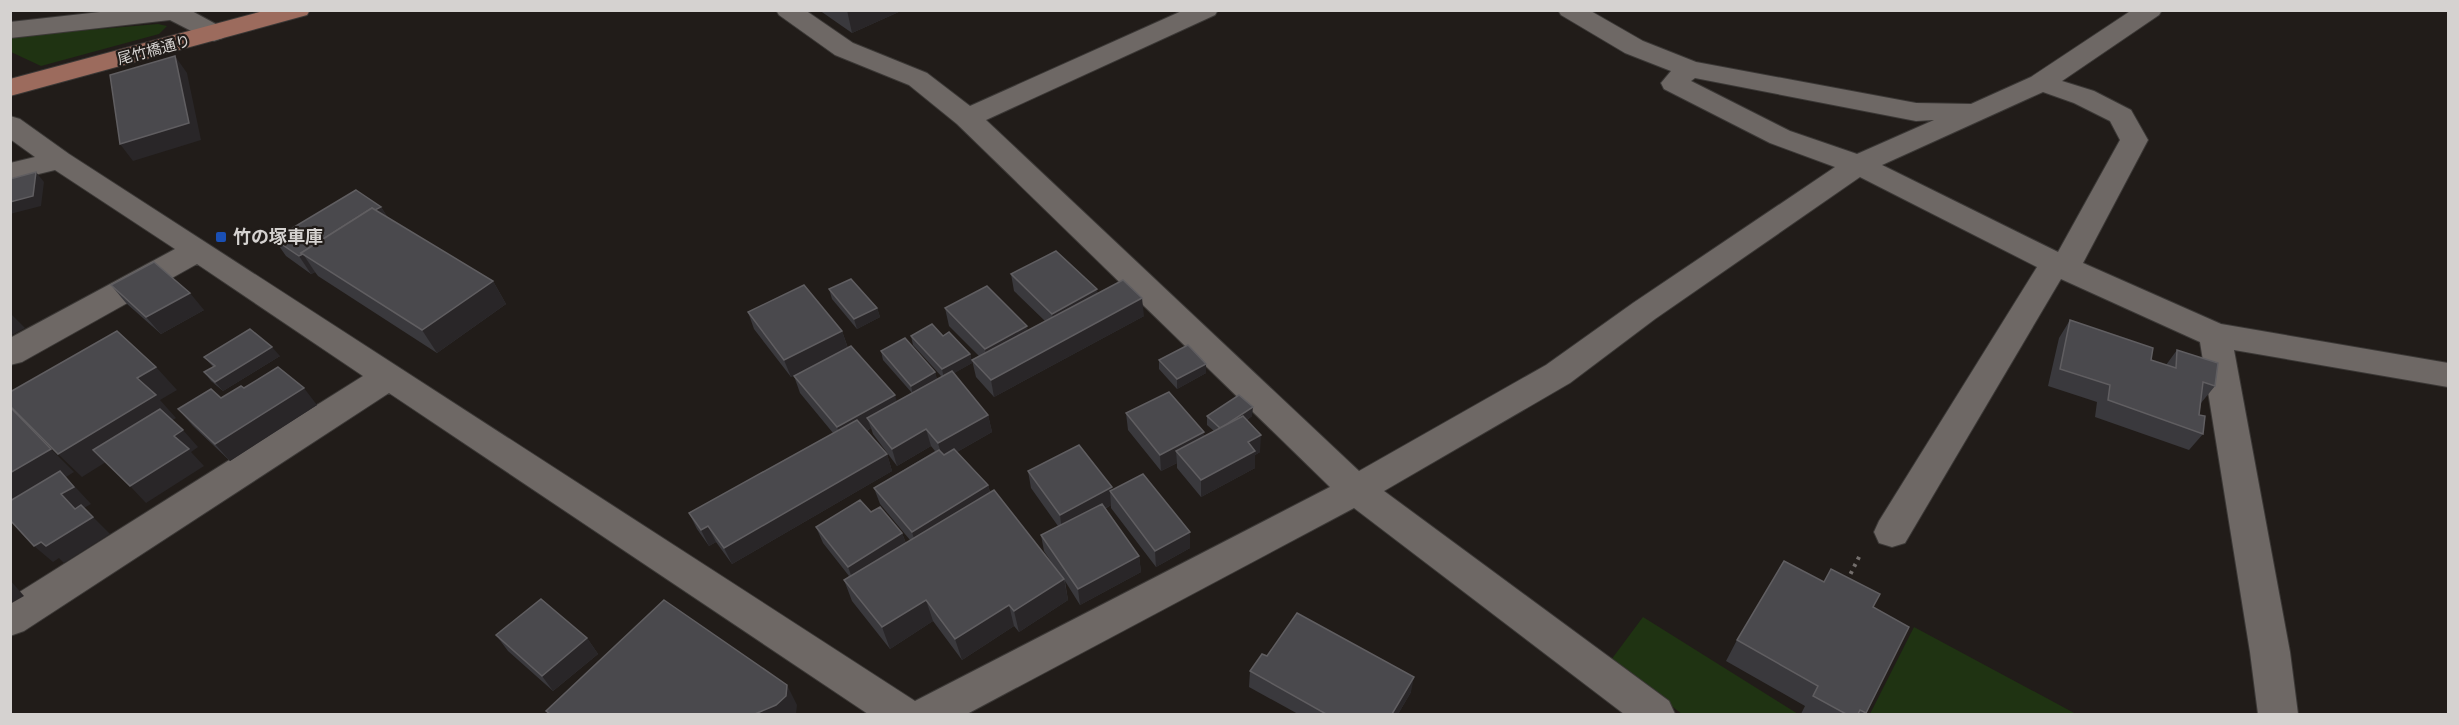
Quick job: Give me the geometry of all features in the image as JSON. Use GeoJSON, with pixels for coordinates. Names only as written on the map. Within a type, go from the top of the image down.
{"type":"FeatureCollection","features":[{"type":"Feature","properties":{"kind":"main road","name":"尾竹橋通り"},"geometry":{"type":"LineString","coordinates":[[10,88],[298,10]]}},
{"type":"Feature","properties":{"kind":"street"},"geometry":{"type":"LineString","coordinates":[[788,10],[844,49],[918,80],[967,118],[1356,490],[1655,714]]}},
{"type":"Feature","properties":{"kind":"street"},"geometry":{"type":"LineString","coordinates":[[967,118],[1206,10]]}},
{"type":"Feature","properties":{"kind":"street"},"geometry":{"type":"LineString","coordinates":[[1570,10],[1635,47],[1689,69],[1916,112],[1980,111]]}},
{"type":"Feature","properties":{"kind":"street"},"geometry":{"type":"LineString","coordinates":[[929,714],[1356,490],[1558,374],[1644,311],[1858,165],[2041,83],[2150,10]]}},
{"type":"Feature","properties":{"kind":"street"},"geometry":{"type":"LineString","coordinates":[[10,30],[174,12],[214,33]]}},
{"type":"Feature","properties":{"kind":"street"},"geometry":{"type":"LineString","coordinates":[[1689,69],[1674,82],[1780,138],[1858,165],[2060,266],[2215,335],[2448,375]]}},
{"type":"Feature","properties":{"kind":"street"},"geometry":{"type":"LineString","coordinates":[[1892,532],[2060,266],[2134,140],[2121,116],[2084,98],[2041,83]]}},
{"type":"Feature","properties":{"kind":"street"},"geometry":{"type":"LineString","coordinates":[[10,125],[58,160],[901,714]]}},
{"type":"Feature","properties":{"kind":"street"},"geometry":{"type":"LineString","coordinates":[[10,172],[58,160]]}},
{"type":"Feature","properties":{"kind":"street"},"geometry":{"type":"LineString","coordinates":[[10,353],[198,250]]}},
{"type":"Feature","properties":{"kind":"street"},"geometry":{"type":"LineString","coordinates":[[2215,335],[2268,641],[2278,714]]}},
{"type":"Feature","properties":{"kind":"street"},"geometry":{"type":"LineString","coordinates":[[10,619],[389,376]]}},
{"type":"Feature","properties":{"kind":"green space"},"geometry":{"type":"Polygon","coordinates":[[[158,24],[167,26],[159,34],[41,66],[11,52],[11,38],[18,36],[158,24]]]}},
{"type":"Feature","properties":{"kind":"green space"},"geometry":{"type":"Polygon","coordinates":[[[1643,617],[1798,714],[1682,714],[1611,660],[1643,617]]]}},
{"type":"Feature","properties":{"kind":"green space"},"geometry":{"type":"Polygon","coordinates":[[[1914,627],[2076,714],[1870,714],[1914,627]]]}},
{"type":"Feature","properties":{"kind":"building"},"geometry":{"type":"Polygon","coordinates":[[[175,56],[189,123],[120,144],[110,75],[175,56]]]}},
{"type":"Feature","properties":{"kind":"building"},"geometry":{"type":"Polygon","coordinates":[[[36,172],[33,196],[10,202],[10,179],[36,172]]]}},
{"type":"Feature","properties":{"kind":"building"},"geometry":{"type":"Polygon","coordinates":[[[356,190],[381,207],[375,210],[372,208],[299,256],[274,239],[356,190]]]}},
{"type":"Feature","properties":{"kind":"building"},"geometry":{"type":"Polygon","coordinates":[[[372,208],[493,281],[422,330],[301,253],[372,208]]]}},
{"type":"Feature","properties":{"kind":"building"},"geometry":{"type":"Polygon","coordinates":[[[1056,251],[1097,289],[1052,314],[1011,274],[1056,251]]]}},
{"type":"Feature","properties":{"kind":"building"},"geometry":{"type":"Polygon","coordinates":[[[154,262],[190,293],[146,317],[111,285],[154,262]]]}},
{"type":"Feature","properties":{"kind":"building"},"geometry":{"type":"Polygon","coordinates":[[[851,279],[877,308],[854,319],[829,289],[851,279]]]}},
{"type":"Feature","properties":{"kind":"building"},"geometry":{"type":"Polygon","coordinates":[[[1123,280],[1142,298],[991,380],[972,360],[1123,280]]]}},
{"type":"Feature","properties":{"kind":"building"},"geometry":{"type":"Polygon","coordinates":[[[804,285],[842,331],[784,360],[748,312],[804,285]]]}},
{"type":"Feature","properties":{"kind":"building"},"geometry":{"type":"Polygon","coordinates":[[[987,286],[1027,326],[985,349],[945,308],[987,286]]]}},
{"type":"Feature","properties":{"kind":"building"},"geometry":{"type":"Polygon","coordinates":[[[2070,320],[2153,348],[2151,360],[2176,368],[2177,350],[2218,363],[2215,386],[2203,382],[2199,415],[2205,416],[2203,434],[2108,400],[2110,385],[2060,369],[2070,320]]]}},
{"type":"Feature","properties":{"kind":"building"},"geometry":{"type":"Polygon","coordinates":[[[932,324],[943,336],[949,332],[970,354],[942,369],[911,336],[932,324]]]}},
{"type":"Feature","properties":{"kind":"building"},"geometry":{"type":"Polygon","coordinates":[[[250,329],[272,347],[215,382],[204,372],[215,366],[204,357],[250,329]]]}},
{"type":"Feature","properties":{"kind":"building"},"geometry":{"type":"Polygon","coordinates":[[[117,331],[156,367],[137,378],[156,395],[58,454],[10,406],[10,392],[117,331]]]}},
{"type":"Feature","properties":{"kind":"building"},"geometry":{"type":"Polygon","coordinates":[[[905,338],[935,372],[911,386],[881,351],[905,338]]]}},
{"type":"Feature","properties":{"kind":"building"},"geometry":{"type":"Polygon","coordinates":[[[1188,345],[1206,364],[1177,379],[1159,360],[1188,345]]]}},
{"type":"Feature","properties":{"kind":"building"},"geometry":{"type":"Polygon","coordinates":[[[851,346],[895,395],[837,427],[794,376],[851,346]]]}},
{"type":"Feature","properties":{"kind":"building"},"geometry":{"type":"Polygon","coordinates":[[[278,367],[304,388],[215,444],[178,409],[211,389],[221,398],[241,386],[244,388],[278,367]]]}},
{"type":"Feature","properties":{"kind":"building"},"geometry":{"type":"Polygon","coordinates":[[[952,371],[988,415],[938,443],[926,429],[892,449],[867,418],[952,371]]]}},
{"type":"Feature","properties":{"kind":"building"},"geometry":{"type":"Polygon","coordinates":[[[1169,392],[1204,432],[1160,455],[1126,413],[1169,392]]]}},
{"type":"Feature","properties":{"kind":"building"},"geometry":{"type":"Polygon","coordinates":[[[1239,395],[1253,407],[1220,428],[1207,416],[1239,395]]]}},
{"type":"Feature","properties":{"kind":"building"},"geometry":{"type":"Polygon","coordinates":[[[12,409],[51,449],[10,473],[10,410],[12,409]]]}},
{"type":"Feature","properties":{"kind":"building"},"geometry":{"type":"Polygon","coordinates":[[[160,409],[183,430],[174,436],[189,449],[130,486],[93,450],[160,409]]]}},
{"type":"Feature","properties":{"kind":"building"},"geometry":{"type":"Polygon","coordinates":[[[1243,416],[1261,435],[1248,442],[1255,451],[1201,480],[1176,451],[1243,416]]]}},
{"type":"Feature","properties":{"kind":"building"},"geometry":{"type":"Polygon","coordinates":[[[857,420],[887,454],[724,548],[708,526],[701,530],[689,513],[857,420]]]}},
{"type":"Feature","properties":{"kind":"building"},"geometry":{"type":"Polygon","coordinates":[[[1079,445],[1112,487],[1060,515],[1028,471],[1079,445]]]}},
{"type":"Feature","properties":{"kind":"building"},"geometry":{"type":"Polygon","coordinates":[[[954,449],[988,485],[912,532],[874,488],[939,450],[944,455],[954,449]]]}},
{"type":"Feature","properties":{"kind":"building"},"geometry":{"type":"Polygon","coordinates":[[[60,471],[74,487],[61,494],[75,509],[81,505],[93,517],[46,546],[41,542],[34,546],[10,520],[10,501],[60,471]]]}},
{"type":"Feature","properties":{"kind":"building"},"geometry":{"type":"Polygon","coordinates":[[[1143,474],[1190,532],[1155,551],[1110,491],[1143,474]]]}},
{"type":"Feature","properties":{"kind":"building"},"geometry":{"type":"Polygon","coordinates":[[[994,490],[1064,579],[1014,611],[1009,605],[955,639],[926,600],[882,627],[844,580],[994,490]]]}},
{"type":"Feature","properties":{"kind":"building"},"geometry":{"type":"Polygon","coordinates":[[[860,500],[871,512],[880,507],[902,533],[848,567],[816,527],[860,500]]]}},
{"type":"Feature","properties":{"kind":"building"},"geometry":{"type":"Polygon","coordinates":[[[1102,504],[1139,556],[1078,589],[1041,535],[1102,504]]]}},
{"type":"Feature","properties":{"kind":"building"},"geometry":{"type":"Polygon","coordinates":[[[1784,561],[1824,582],[1831,569],[1880,594],[1873,607],[1909,627],[1866,713],[1860,710],[1858,714],[1846,714],[1813,696],[1818,686],[1737,640],[1784,561]]]}},
{"type":"Feature","properties":{"kind":"building"},"geometry":{"type":"Polygon","coordinates":[[[541,599],[587,638],[542,676],[496,635],[541,599]]]}},
{"type":"Feature","properties":{"kind":"building"},"geometry":{"type":"Polygon","coordinates":[[[664,600],[787,685],[786,696],[776,705],[755,714],[550,714],[546,711],[664,600]]]}},
{"type":"Feature","properties":{"kind":"building"},"geometry":{"type":"Polygon","coordinates":[[[1297,613],[1414,677],[1392,714],[1326,714],[1250,671],[1262,654],[1267,656],[1297,613]]]}},
{"type":"Feature","properties":{"kind":"place","name":"竹の塚車庫"},"geometry":{"type":"Point","coordinates":[221,237]}}]}
